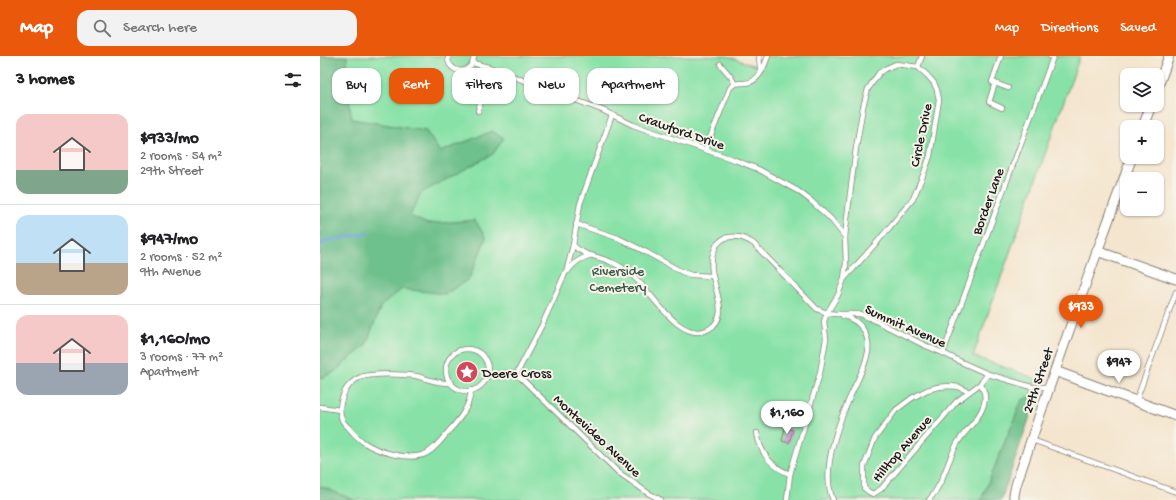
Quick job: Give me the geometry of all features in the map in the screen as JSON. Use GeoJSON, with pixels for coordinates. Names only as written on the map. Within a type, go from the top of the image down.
{"type":"FeatureCollection","features":[{"type":"Feature","properties":{"kind":"street"},"geometry":{"type":"LineString","coordinates":[[1164,69],[1169,56]]}},
{"type":"Feature","properties":{"kind":"street","name":"29th Street"},"geometry":{"type":"LineString","coordinates":[[1014,500],[1016,485],[1049,387],[1129,164]]}},
{"type":"Feature","properties":{"kind":"street"},"geometry":{"type":"LineString","coordinates":[[1097,251],[1176,279]]}},
{"type":"Feature","properties":{"kind":"street"},"geometry":{"type":"LineString","coordinates":[[1055,372],[1176,416]]}},
{"type":"Feature","properties":{"kind":"lane"},"geometry":{"type":"LineString","coordinates":[[448,56],[449,63],[452,67],[461,71],[468,69],[473,63],[474,56]]}},
{"type":"Feature","properties":{"kind":"lane"},"geometry":{"type":"LineString","coordinates":[[759,56],[760,68],[762,71]]}},
{"type":"Feature","properties":{"kind":"lane"},"geometry":{"type":"LineString","coordinates":[[705,150],[730,88],[735,84],[752,82],[759,76],[768,56]]}},
{"type":"Feature","properties":{"kind":"lane"},"geometry":{"type":"LineString","coordinates":[[787,500],[790,474],[820,373],[826,338],[824,321],[838,295],[844,279],[846,263],[845,237],[856,148],[863,107],[868,89],[879,73],[887,68],[896,64],[918,67],[922,56]]}},
{"type":"Feature","properties":{"kind":"lane"},"geometry":{"type":"LineString","coordinates":[[1001,56],[992,82],[1008,88]]}},
{"type":"Feature","properties":{"kind":"lane","name":"Border Lane"},"geometry":{"type":"LineString","coordinates":[[943,352],[1052,56]]}},
{"type":"Feature","properties":{"kind":"lane","name":"Crawford Drive"},"geometry":{"type":"LineString","coordinates":[[473,63],[491,68]]}},
{"type":"Feature","properties":{"kind":"lane"},"geometry":{"type":"LineString","coordinates":[[720,64],[735,84]]}},
{"type":"Feature","properties":{"kind":"lane","name":"Circle Drive"},"geometry":{"type":"LineString","coordinates":[[844,279],[914,199],[924,173],[931,151],[939,100],[934,82],[918,67]]}},
{"type":"Feature","properties":{"kind":"lane","name":"Crawford Drive"},"geometry":{"type":"LineString","coordinates":[[516,77],[602,110],[633,125],[758,169],[798,191],[810,200],[831,219],[845,237]]}},
{"type":"Feature","properties":{"kind":"lane"},"geometry":{"type":"LineString","coordinates":[[995,83],[989,102],[1002,108]]}},
{"type":"Feature","properties":{"kind":"lane"},"geometry":{"type":"LineString","coordinates":[[478,111],[480,104]]}},
{"type":"Feature","properties":{"kind":"lane"},"geometry":{"type":"LineString","coordinates":[[488,375],[508,373],[516,375],[542,325],[567,270],[583,192],[612,116]]}},
{"type":"Feature","properties":{"kind":"lane"},"geometry":{"type":"LineString","coordinates":[[576,224],[618,238],[682,272],[691,275],[712,276]]}},
{"type":"Feature","properties":{"kind":"lane","name":"Summit Avenue"},"geometry":{"type":"LineString","coordinates":[[573,246],[579,251],[619,265],[635,278],[673,320],[694,332],[702,332],[714,326],[718,320],[720,312],[712,276],[712,258],[718,243],[722,239],[741,236],[754,243],[817,309],[827,313],[860,314],[988,374],[1032,387],[1049,387]]}},
{"type":"Feature","properties":{"kind":"lane"},"geometry":{"type":"LineString","coordinates":[[564,278],[574,263],[592,255]]}},
{"type":"Feature","properties":{"kind":"lane"},"geometry":{"type":"LineString","coordinates":[[1136,401],[1176,292]]}},
{"type":"Feature","properties":{"kind":"lane"},"geometry":{"type":"LineString","coordinates":[[833,500],[829,490],[828,480],[831,456],[839,426],[852,392],[862,373],[868,352],[867,336],[864,329],[859,324],[847,317],[836,314]]}},
{"type":"Feature","properties":{"kind":"lane"},"geometry":{"type":"LineString","coordinates":[[466,349],[474,350],[481,354],[486,360],[488,375],[476,389],[467,391],[458,388],[448,379],[448,363],[451,356],[458,351],[466,349]]}},
{"type":"Feature","properties":{"kind":"lane"},"geometry":{"type":"LineString","coordinates":[[452,383],[445,384],[416,376],[401,375],[378,374],[361,377],[349,385],[344,391],[340,410],[342,420],[362,441],[386,452],[398,455],[416,456],[426,454],[435,447],[459,420],[468,405],[471,390]]}},
{"type":"Feature","properties":{"kind":"lane","name":"Hilltop Avenue"},"geometry":{"type":"LineString","coordinates":[[969,392],[950,386],[938,387],[927,390],[912,398],[896,410],[875,438],[864,466],[864,488],[873,494],[881,489],[957,401],[969,392],[981,383],[988,374]]}},
{"type":"Feature","properties":{"kind":"lane","name":"Montevideo Avenue"},"geometry":{"type":"LineString","coordinates":[[516,375],[521,378],[618,472],[648,493],[661,500]]}},
{"type":"Feature","properties":{"kind":"lane"},"geometry":{"type":"LineString","coordinates":[[929,500],[938,489],[953,451],[972,426],[984,405],[984,392],[981,383]]}},
{"type":"Feature","properties":{"kind":"lane"},"geometry":{"type":"LineString","coordinates":[[320,407],[340,410]]}},
{"type":"Feature","properties":{"kind":"lane"},"geometry":{"type":"LineString","coordinates":[[757,432],[764,455],[784,472],[790,474]]}},
{"type":"Feature","properties":{"kind":"lane"},"geometry":{"type":"LineString","coordinates":[[1032,440],[1176,492]]}},
{"type":"Feature","properties":{"kind":"green space","name":"Riverside Cemetery"},"geometry":{"type":"Polygon","coordinates":[[[320,56],[727,56],[761,68],[765,56],[1080,56],[973,356],[1037,379],[993,500],[320,500],[320,56]]]}},
{"type":"Feature","properties":{"kind":"green space"},"geometry":{"type":"Polygon","coordinates":[[[320,56],[347,56],[347,68],[332,68],[332,104],[350,104],[352,119],[426,131],[440,152],[492,131],[504,138],[493,154],[421,193],[410,216],[428,224],[475,220],[486,238],[469,279],[445,294],[402,289],[381,306],[366,345],[334,372],[320,379],[320,56]]]}},
{"type":"Feature","properties":{"kind":"green space"},"geometry":{"type":"Polygon","coordinates":[[[1038,393],[1001,500],[981,500],[1022,400],[1038,393]]]}},
{"type":"Feature","properties":{"kind":"green space"},"geometry":{"type":"Polygon","coordinates":[[[320,486],[354,500],[320,500],[320,486]]]}},
{"type":"Feature","properties":{"kind":"building"},"geometry":{"type":"Polygon","coordinates":[[[785,428],[793,430],[789,443],[782,441],[785,428]]]}},
{"type":"Feature","properties":{"kind":"waterway"},"geometry":{"type":"LineString","coordinates":[[320,246],[326,241],[368,233]]}},
{"type":"Feature","properties":{"kind":"place","name":"Deere Cross"},"geometry":{"type":"Point","coordinates":[467,372]}}]}
